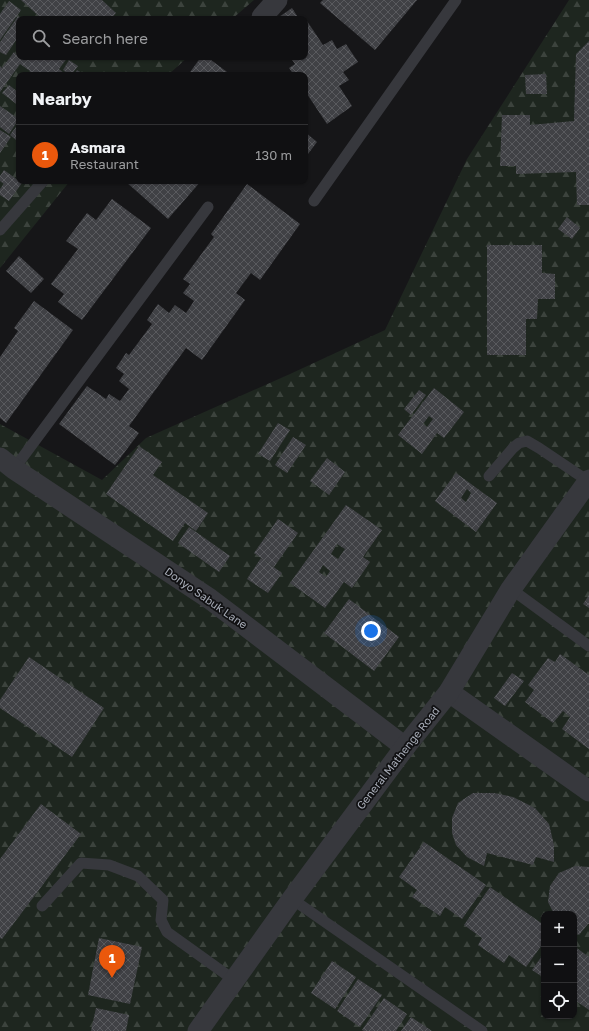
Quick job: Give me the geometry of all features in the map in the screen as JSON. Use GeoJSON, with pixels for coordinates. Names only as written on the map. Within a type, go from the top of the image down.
{"type":"FeatureCollection","features":[{"type":"Feature","properties":{"kind":"street"},"geometry":{"type":"LineString","coordinates":[[263,16],[277,0]]}},
{"type":"Feature","properties":{"kind":"street","name":"Donyo Sabuk Lane"},"geometry":{"type":"LineString","coordinates":[[7,463],[210,599],[405,747]]}},
{"type":"Feature","properties":{"kind":"street","name":"General Mathenge Road"},"geometry":{"type":"LineString","coordinates":[[198,1031],[292,899],[405,747],[449,692],[511,590],[587,485]]}},
{"type":"Feature","properties":{"kind":"street"},"geometry":{"type":"LineString","coordinates":[[449,692],[589,791]]}},
{"type":"Feature","properties":{"kind":"lane"},"geometry":{"type":"LineString","coordinates":[[314,201],[456,0]]}},
{"type":"Feature","properties":{"kind":"lane"},"geometry":{"type":"LineString","coordinates":[[0,230],[40,184]]}},
{"type":"Feature","properties":{"kind":"lane"},"geometry":{"type":"LineString","coordinates":[[7,463],[208,207]]}},
{"type":"Feature","properties":{"kind":"lane"},"geometry":{"type":"LineString","coordinates":[[488,476],[513,448],[519,443],[527,442],[539,448],[587,485]]}},
{"type":"Feature","properties":{"kind":"lane"},"geometry":{"type":"LineString","coordinates":[[511,590],[589,646]]}},
{"type":"Feature","properties":{"kind":"lane"},"geometry":{"type":"LineString","coordinates":[[42,906],[81,863],[109,866],[138,876],[163,900],[161,920],[167,932],[234,980]]}},
{"type":"Feature","properties":{"kind":"lane"},"geometry":{"type":"LineString","coordinates":[[292,899],[482,1031]]}},
{"type":"Feature","properties":{"kind":"green space"},"geometry":{"type":"Polygon","coordinates":[[[0,0],[254,0],[235,16],[16,16],[16,60],[185,60],[171,72],[16,72],[16,184],[68,184],[0,268],[0,0]]]}},
{"type":"Feature","properties":{"kind":"green space"},"geometry":{"type":"Polygon","coordinates":[[[569,0],[589,0],[589,1031],[0,1031],[0,424],[102,480],[146,438],[385,330],[467,159],[569,0]]]}},
{"type":"Feature","properties":{"kind":"building"},"geometry":{"type":"Polygon","coordinates":[[[21,0],[102,0],[116,13],[114,16],[39,16],[21,0]]]}},
{"type":"Feature","properties":{"kind":"building"},"geometry":{"type":"Polygon","coordinates":[[[323,0],[417,0],[375,50],[320,3],[323,0]]]}},
{"type":"Feature","properties":{"kind":"building"},"geometry":{"type":"Polygon","coordinates":[[[9,1],[21,10],[0,40],[0,14],[9,1]]]}},
{"type":"Feature","properties":{"kind":"building"},"geometry":{"type":"Polygon","coordinates":[[[292,8],[297,16],[280,16],[292,8]]]}},
{"type":"Feature","properties":{"kind":"building"},"geometry":{"type":"Polygon","coordinates":[[[16,19],[16,40],[6,55],[0,52],[0,42],[16,19]]]}},
{"type":"Feature","properties":{"kind":"building"},"geometry":{"type":"Polygon","coordinates":[[[308,22],[323,45],[332,40],[337,49],[346,44],[358,62],[343,72],[349,80],[339,86],[352,106],[327,124],[308,96],[308,72],[292,72],[289,68],[295,64],[292,60],[308,60],[308,22]]]}},
{"type":"Feature","properties":{"kind":"building"},"geometry":{"type":"Polygon","coordinates":[[[589,41],[589,205],[577,205],[576,172],[516,174],[516,166],[500,166],[502,115],[530,115],[530,125],[574,121],[576,54],[589,41]]]}},
{"type":"Feature","properties":{"kind":"building"},"geometry":{"type":"Polygon","coordinates":[[[14,52],[16,54],[16,60],[66,60],[59,69],[63,72],[30,72],[20,64],[0,92],[0,66],[2,68],[14,52]]]}},
{"type":"Feature","properties":{"kind":"building"},"geometry":{"type":"Polygon","coordinates":[[[69,60],[78,66],[73,72],[66,72],[63,70],[69,60]]]}},
{"type":"Feature","properties":{"kind":"building"},"geometry":{"type":"Polygon","coordinates":[[[199,60],[211,60],[227,72],[190,72],[199,60]]]}},
{"type":"Feature","properties":{"kind":"building"},"geometry":{"type":"Polygon","coordinates":[[[546,74],[547,94],[526,94],[525,75],[546,74]]]}},
{"type":"Feature","properties":{"kind":"building"},"geometry":{"type":"Polygon","coordinates":[[[9,85],[16,90],[16,104],[2,93],[9,85]]]}},
{"type":"Feature","properties":{"kind":"building"},"geometry":{"type":"Polygon","coordinates":[[[0,106],[16,117],[16,124],[9,134],[0,127],[0,106]]]}},
{"type":"Feature","properties":{"kind":"building"},"geometry":{"type":"Polygon","coordinates":[[[16,127],[16,140],[10,135],[16,127]]]}},
{"type":"Feature","properties":{"kind":"building"},"geometry":{"type":"Polygon","coordinates":[[[0,130],[11,137],[0,153],[0,130]]]}},
{"type":"Feature","properties":{"kind":"building"},"geometry":{"type":"Polygon","coordinates":[[[308,134],[317,142],[308,154],[308,134]]]}},
{"type":"Feature","properties":{"kind":"building"},"geometry":{"type":"Polygon","coordinates":[[[4,170],[16,179],[16,184],[21,184],[9,201],[0,195],[0,189],[4,184],[0,181],[0,176],[4,170]]]}},
{"type":"Feature","properties":{"kind":"building"},"geometry":{"type":"Polygon","coordinates":[[[128,184],[198,184],[168,219],[128,184]]]}},
{"type":"Feature","properties":{"kind":"building"},"geometry":{"type":"Polygon","coordinates":[[[247,184],[300,224],[260,280],[251,273],[236,293],[245,300],[202,360],[186,348],[129,426],[139,433],[115,465],[59,424],[87,386],[106,399],[109,394],[120,401],[129,389],[119,381],[124,374],[116,368],[126,353],[129,355],[152,324],[147,320],[158,304],[169,313],[175,305],[186,313],[194,301],[183,293],[190,284],[183,279],[214,237],[211,234],[247,184]]]}},
{"type":"Feature","properties":{"kind":"building"},"geometry":{"type":"Polygon","coordinates":[[[112,199],[151,228],[82,320],[58,302],[64,294],[51,284],[78,249],[66,241],[87,213],[96,220],[112,199]]]}},
{"type":"Feature","properties":{"kind":"building"},"geometry":{"type":"Polygon","coordinates":[[[567,217],[580,228],[572,239],[558,229],[567,217]]]}},
{"type":"Feature","properties":{"kind":"building"},"geometry":{"type":"Polygon","coordinates":[[[487,245],[542,245],[542,273],[555,274],[555,299],[538,299],[537,319],[526,319],[526,355],[487,355],[487,245]]]}},
{"type":"Feature","properties":{"kind":"building"},"geometry":{"type":"Polygon","coordinates":[[[19,256],[44,279],[31,293],[6,271],[19,256]]]}},
{"type":"Feature","properties":{"kind":"building"},"geometry":{"type":"Polygon","coordinates":[[[34,301],[73,330],[6,423],[0,418],[0,357],[18,331],[14,328],[34,301]]]}},
{"type":"Feature","properties":{"kind":"building"},"geometry":{"type":"Polygon","coordinates":[[[434,388],[464,412],[444,438],[437,433],[422,454],[398,435],[434,388]],[[429,416],[423,424],[427,427],[433,419],[429,416]]]}},
{"type":"Feature","properties":{"kind":"building"},"geometry":{"type":"Polygon","coordinates":[[[419,390],[426,395],[411,415],[404,409],[419,390]]]}},
{"type":"Feature","properties":{"kind":"building"},"geometry":{"type":"Polygon","coordinates":[[[278,423],[290,430],[270,461],[258,454],[278,423]]]}},
{"type":"Feature","properties":{"kind":"building"},"geometry":{"type":"Polygon","coordinates":[[[293,437],[306,445],[287,473],[275,465],[293,437]]]}},
{"type":"Feature","properties":{"kind":"building"},"geometry":{"type":"Polygon","coordinates":[[[139,446],[162,462],[153,475],[208,513],[196,531],[185,523],[173,541],[106,494],[139,446]]]}},
{"type":"Feature","properties":{"kind":"building"},"geometry":{"type":"Polygon","coordinates":[[[327,458],[345,472],[329,495],[310,481],[327,458]]]}},
{"type":"Feature","properties":{"kind":"building"},"geometry":{"type":"Polygon","coordinates":[[[456,473],[497,503],[476,532],[435,501],[456,473]],[[467,489],[461,498],[466,502],[471,493],[467,489]]]}},
{"type":"Feature","properties":{"kind":"building"},"geometry":{"type":"Polygon","coordinates":[[[346,505],[382,530],[363,557],[370,562],[352,588],[344,582],[325,608],[290,583],[346,505]],[[337,544],[331,554],[338,559],[345,549],[337,544]],[[323,565],[319,572],[326,577],[330,571],[323,565]]]}},
{"type":"Feature","properties":{"kind":"building"},"geometry":{"type":"Polygon","coordinates":[[[278,519],[298,533],[274,567],[254,553],[278,519]]]}},
{"type":"Feature","properties":{"kind":"building"},"geometry":{"type":"Polygon","coordinates":[[[189,527],[230,556],[219,572],[178,543],[189,527]]]}},
{"type":"Feature","properties":{"kind":"building"},"geometry":{"type":"Polygon","coordinates":[[[261,558],[282,573],[268,593],[247,579],[261,558]]]}},
{"type":"Feature","properties":{"kind":"building"},"geometry":{"type":"Polygon","coordinates":[[[589,595],[589,608],[583,604],[589,595]]]}},
{"type":"Feature","properties":{"kind":"building"},"geometry":{"type":"Polygon","coordinates":[[[349,599],[399,637],[374,671],[324,633],[349,599]]]}},
{"type":"Feature","properties":{"kind":"building"},"geometry":{"type":"Polygon","coordinates":[[[560,654],[589,675],[589,749],[562,729],[570,717],[563,711],[553,723],[525,702],[534,690],[528,685],[548,658],[555,662],[560,654]]]}},
{"type":"Feature","properties":{"kind":"building"},"geometry":{"type":"Polygon","coordinates":[[[29,657],[104,708],[72,757],[0,708],[0,700],[29,657]]]}},
{"type":"Feature","properties":{"kind":"building"},"geometry":{"type":"Polygon","coordinates":[[[512,673],[524,681],[505,706],[494,698],[512,673]]]}},
{"type":"Feature","properties":{"kind":"building"},"geometry":{"type":"Polygon","coordinates":[[[473,793],[494,793],[513,797],[535,808],[549,824],[554,845],[554,862],[536,857],[533,865],[487,853],[484,866],[467,857],[456,845],[452,833],[452,818],[458,803],[473,793]]]}},
{"type":"Feature","properties":{"kind":"building"},"geometry":{"type":"Polygon","coordinates":[[[41,804],[81,834],[2,939],[0,938],[0,859],[41,804]]]}},
{"type":"Feature","properties":{"kind":"building"},"geometry":{"type":"Polygon","coordinates":[[[424,842],[486,885],[462,919],[445,907],[440,916],[412,897],[417,890],[399,877],[424,842]]]}},
{"type":"Feature","properties":{"kind":"building"},"geometry":{"type":"Polygon","coordinates":[[[575,866],[589,867],[589,924],[579,935],[577,934],[577,911],[552,911],[548,902],[550,886],[559,873],[575,866]]]}},
{"type":"Feature","properties":{"kind":"building"},"geometry":{"type":"Polygon","coordinates":[[[490,887],[541,923],[541,946],[526,967],[509,955],[504,963],[478,945],[482,938],[464,925],[490,887]]]}},
{"type":"Feature","properties":{"kind":"building"},"geometry":{"type":"Polygon","coordinates":[[[99,938],[142,947],[130,1004],[88,995],[99,938]]]}},
{"type":"Feature","properties":{"kind":"building"},"geometry":{"type":"Polygon","coordinates":[[[577,948],[589,957],[589,1010],[577,1002],[577,948]]]}},
{"type":"Feature","properties":{"kind":"building"},"geometry":{"type":"Polygon","coordinates":[[[541,957],[541,976],[532,970],[541,957]]]}},
{"type":"Feature","properties":{"kind":"building"},"geometry":{"type":"Polygon","coordinates":[[[332,961],[356,977],[335,1009],[311,993],[332,961]]]}},
{"type":"Feature","properties":{"kind":"building"},"geometry":{"type":"Polygon","coordinates":[[[358,979],[382,995],[360,1027],[337,1011],[358,979]]]}},
{"type":"Feature","properties":{"kind":"building"},"geometry":{"type":"Polygon","coordinates":[[[384,998],[407,1014],[396,1031],[362,1030],[384,998]]]}},
{"type":"Feature","properties":{"kind":"building"},"geometry":{"type":"Polygon","coordinates":[[[96,1008],[129,1015],[126,1031],[91,1031],[96,1008]]]}},
{"type":"Feature","properties":{"kind":"building"},"geometry":{"type":"Polygon","coordinates":[[[411,1017],[432,1031],[401,1031],[411,1017]]]}},
{"type":"Feature","properties":{"kind":"place","name":"Asmara"},"geometry":{"type":"Point","coordinates":[112,978]}}]}
